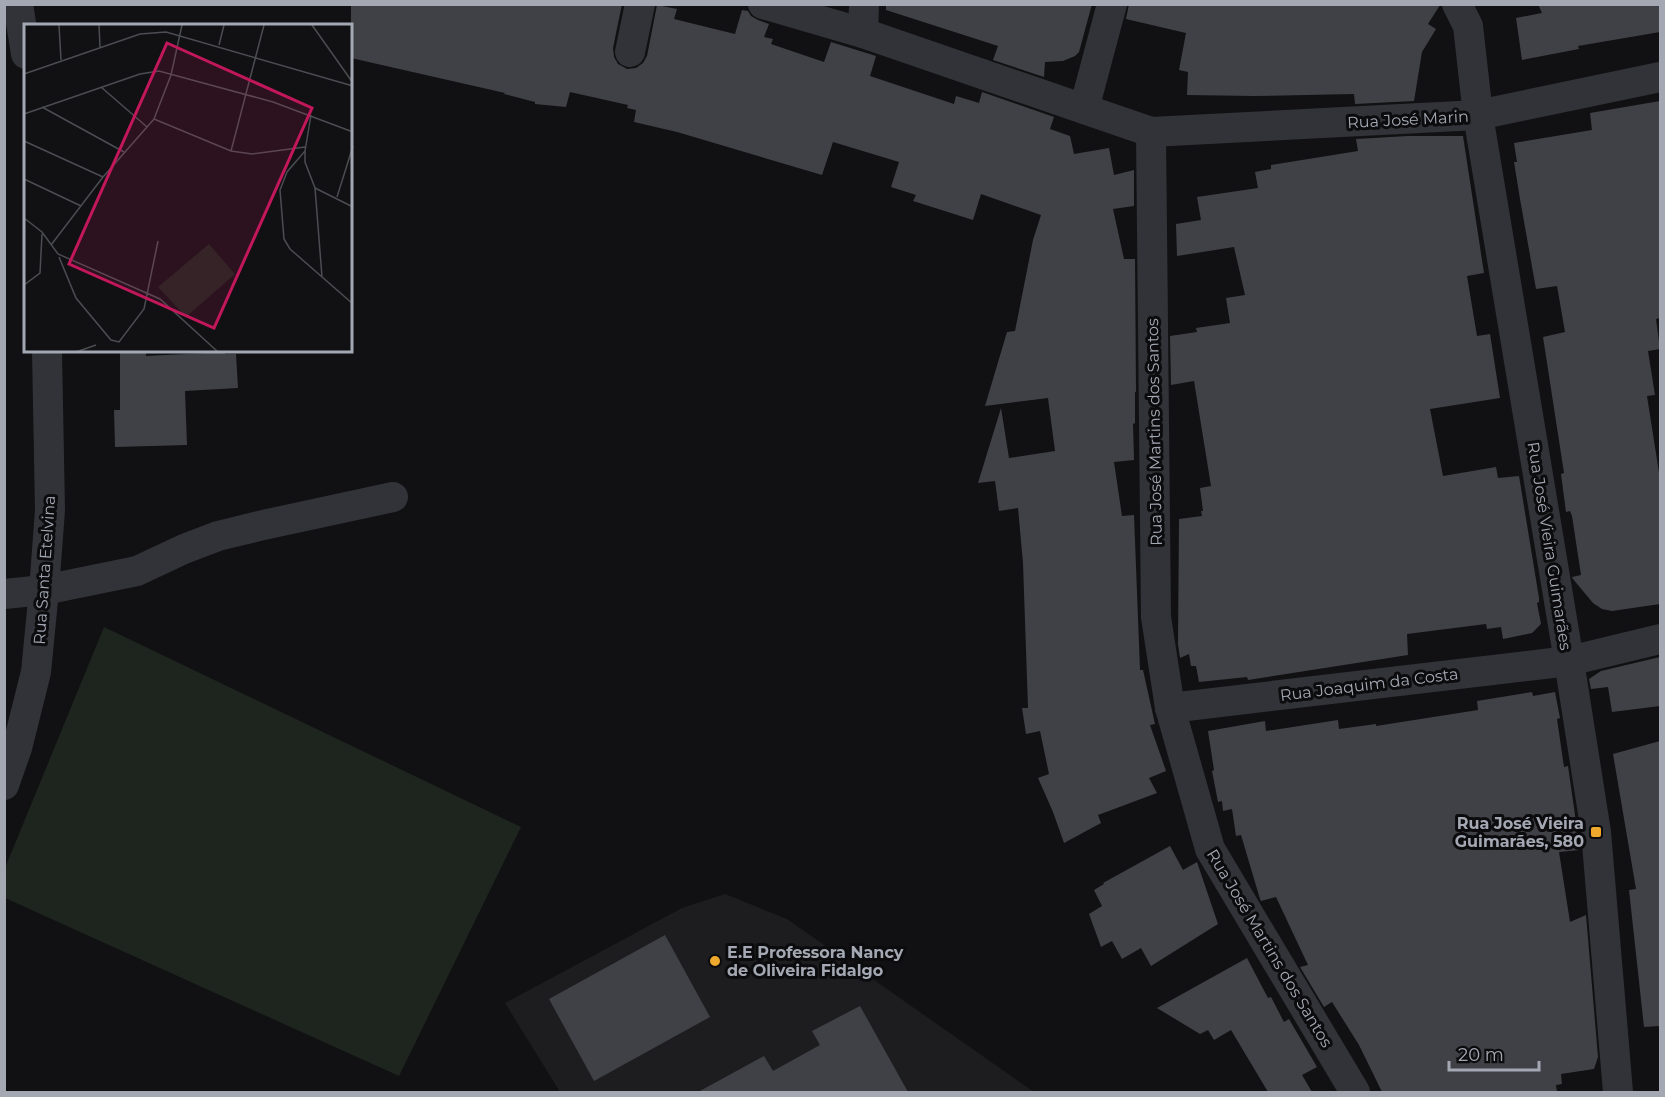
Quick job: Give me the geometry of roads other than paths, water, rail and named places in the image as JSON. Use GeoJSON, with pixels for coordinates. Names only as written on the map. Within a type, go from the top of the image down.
{"type":"FeatureCollection","features":[{"type":"Feature","properties":{"kind":"street"},"geometry":{"type":"LineString","coordinates":[[18,4],[24,42]]}},
{"type":"Feature","properties":{"kind":"street"},"geometry":{"type":"LineString","coordinates":[[630,52],[640,4]]}},
{"type":"Feature","properties":{"kind":"street"},"geometry":{"type":"LineString","coordinates":[[763,4],[863,19],[1084,109],[1151,132]]}},
{"type":"Feature","properties":{"kind":"street"},"geometry":{"type":"LineString","coordinates":[[1084,109],[1112,4]]}},
{"type":"Feature","properties":{"kind":"street","name":"Rua José Vieira Guimarães"},"geometry":{"type":"LineString","coordinates":[[1457,4],[1468,26],[1478,115],[1596,832],[1618,1092]]}},
{"type":"Feature","properties":{"kind":"street","name":"Rua José Marin"},"geometry":{"type":"LineString","coordinates":[[1151,132],[1478,115],[1660,77]]}},
{"type":"Feature","properties":{"kind":"street","name":"Rua José Martins dos Santos"},"geometry":{"type":"LineString","coordinates":[[1151,132],[1156,617],[1170,708],[1210,849],[1355,1092]]}},
{"type":"Feature","properties":{"kind":"street","name":"Rua Santa Etelvina"},"geometry":{"type":"LineString","coordinates":[[4,785],[17,748],[36,672],[50,510],[47,352]]}},
{"type":"Feature","properties":{"kind":"street"},"geometry":{"type":"LineString","coordinates":[[4,594],[44,590],[137,571],[219,536],[393,497]]}},
{"type":"Feature","properties":{"kind":"street","name":"Rua Joaquim da Costa"},"geometry":{"type":"LineString","coordinates":[[1170,708],[1569,661],[1660,639]]}},
{"type":"Feature","properties":{"kind":"place","name":"Rua José Vieira Guimarães, 580"},"geometry":{"type":"Point","coordinates":[1596,832]}},
{"type":"Feature","properties":{"kind":"place","name":"E.E Professora Nancy de Oliveira Fidalgo"},"geometry":{"type":"Point","coordinates":[715,961]}}]}
